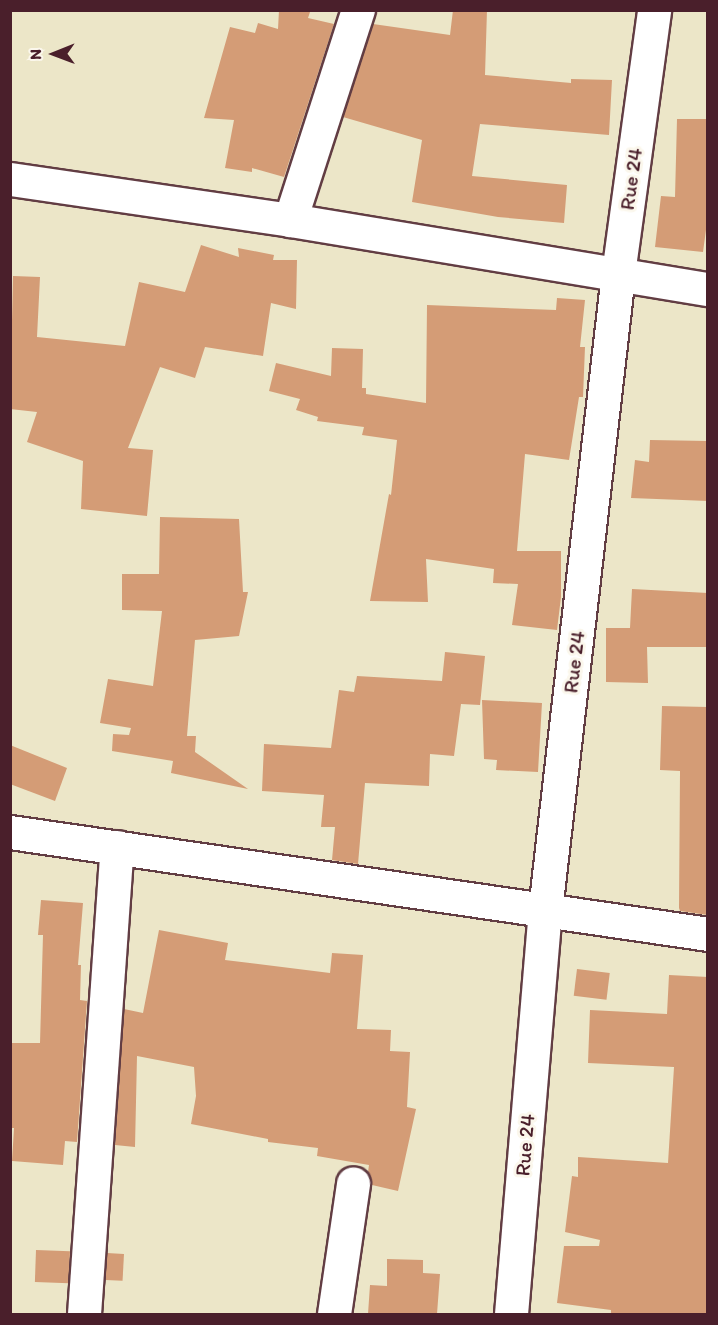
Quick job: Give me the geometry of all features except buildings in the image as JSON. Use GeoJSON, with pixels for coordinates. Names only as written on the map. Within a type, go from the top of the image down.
{"type":"FeatureCollection","features":[{"type":"Feature","properties":{"kind":"street"},"geometry":{"type":"LineString","coordinates":[[290,220],[358,10]]}},
{"type":"Feature","properties":{"kind":"street","name":"Rue 24"},"geometry":{"type":"LineString","coordinates":[[511,1314],[545,910],[618,274],[654,10]]}},
{"type":"Feature","properties":{"kind":"street"},"geometry":{"type":"LineString","coordinates":[[10,179],[290,220],[708,289]]}},
{"type":"Feature","properties":{"kind":"street"},"geometry":{"type":"LineString","coordinates":[[10,832],[708,934]]}},
{"type":"Feature","properties":{"kind":"street"},"geometry":{"type":"LineString","coordinates":[[84,1314],[117,848]]}},
{"type":"Feature","properties":{"kind":"street"},"geometry":{"type":"LineString","coordinates":[[334,1314],[353,1183]]}}]}
